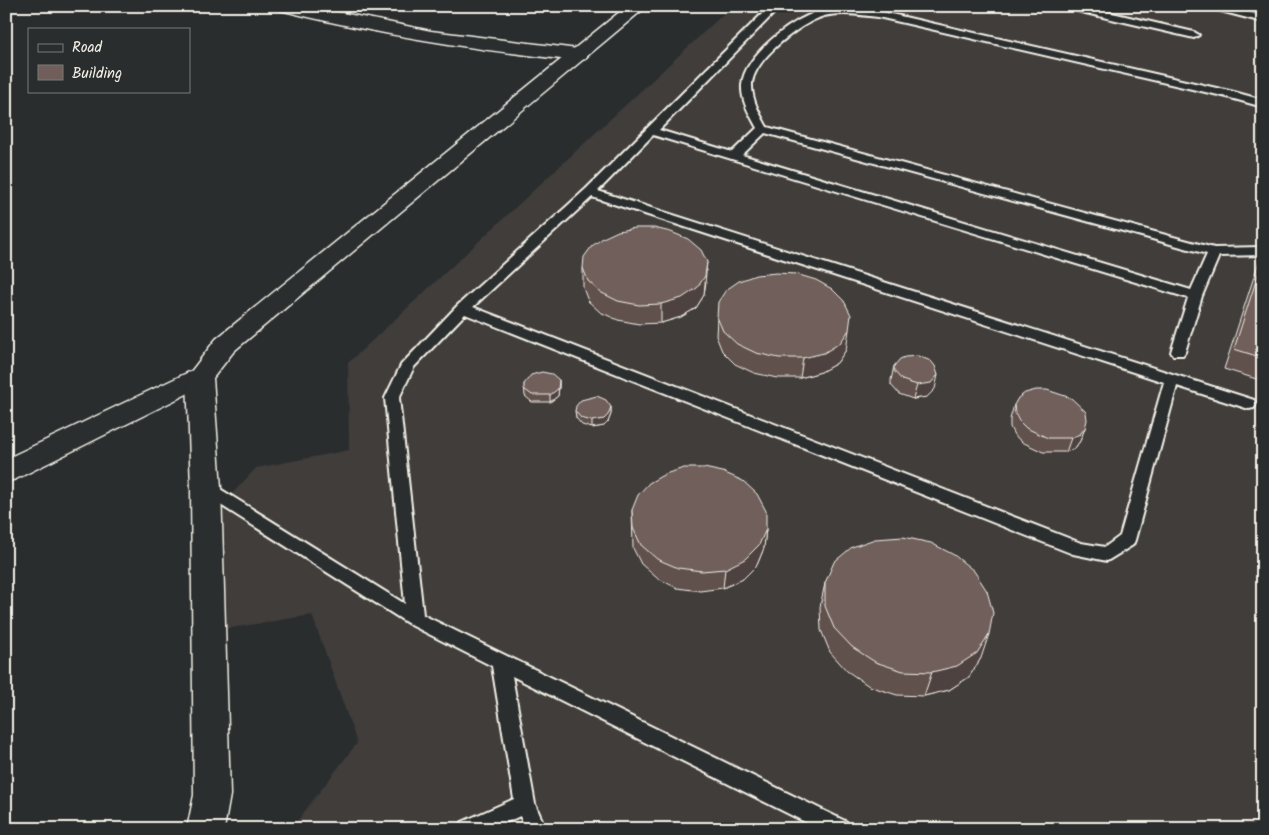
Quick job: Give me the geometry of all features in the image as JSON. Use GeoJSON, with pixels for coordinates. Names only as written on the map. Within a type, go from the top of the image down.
{"type":"FeatureCollection","features":[{"type":"Feature","properties":{"kind":"street"},"geometry":{"type":"LineString","coordinates":[[286,6],[347,22],[469,44],[578,55]]}},
{"type":"Feature","properties":{"kind":"street"},"geometry":{"type":"LineString","coordinates":[[6,471],[200,376],[225,345],[638,6]]}},
{"type":"Feature","properties":{"kind":"street"},"geometry":{"type":"LineString","coordinates":[[200,376],[206,488],[212,795],[205,829]]}},
{"type":"Feature","properties":{"kind":"lane"},"geometry":{"type":"LineString","coordinates":[[415,619],[392,398],[408,366],[463,308],[590,192],[776,6]]}},
{"type":"Feature","properties":{"kind":"lane"},"geometry":{"type":"LineString","coordinates":[[1068,6],[1194,35]]}},
{"type":"Feature","properties":{"kind":"lane"},"geometry":{"type":"LineString","coordinates":[[1206,6],[1263,18]]}},
{"type":"Feature","properties":{"kind":"lane"},"geometry":{"type":"LineString","coordinates":[[1263,104],[1220,92],[887,16],[848,11],[822,13],[791,28],[759,57],[747,81],[750,106],[763,129],[1214,252],[1263,251]]}},
{"type":"Feature","properties":{"kind":"lane"},"geometry":{"type":"LineString","coordinates":[[734,156],[763,129]]}},
{"type":"Feature","properties":{"kind":"lane"},"geometry":{"type":"LineString","coordinates":[[651,131],[1195,296]]}},
{"type":"Feature","properties":{"kind":"lane"},"geometry":{"type":"LineString","coordinates":[[590,192],[1249,404]]}},
{"type":"Feature","properties":{"kind":"lane"},"geometry":{"type":"LineString","coordinates":[[1178,352],[1195,296],[1214,252]]}},
{"type":"Feature","properties":{"kind":"lane"},"geometry":{"type":"LineString","coordinates":[[463,308],[1079,549],[1107,554],[1127,540],[1172,379]]}},
{"type":"Feature","properties":{"kind":"lane"},"geometry":{"type":"LineString","coordinates":[[206,488],[415,619],[840,829]]}},
{"type":"Feature","properties":{"kind":"lane"},"geometry":{"type":"LineString","coordinates":[[500,660],[524,804],[536,829]]}},
{"type":"Feature","properties":{"kind":"lane"},"geometry":{"type":"LineString","coordinates":[[469,829],[524,804]]}},
{"type":"Feature","properties":{"kind":"shaded area"},"geometry":{"type":"Polygon","coordinates":[[[732,6],[1263,6],[1263,829],[291,829],[357,743],[312,615],[219,630],[205,523],[256,468],[349,450],[348,363],[732,6]]]}},
{"type":"Feature","properties":{"kind":"building"},"geometry":{"type":"Polygon","coordinates":[[[635,228],[654,228],[671,232],[688,239],[701,250],[707,262],[705,276],[697,288],[682,298],[661,304],[639,305],[618,301],[600,292],[588,281],[583,268],[584,257],[592,246],[618,231],[635,228]]]}},
{"type":"Feature","properties":{"kind":"building"},"geometry":{"type":"Polygon","coordinates":[[[1263,259],[1263,358],[1234,349],[1263,259]]]}},
{"type":"Feature","properties":{"kind":"building"},"geometry":{"type":"Polygon","coordinates":[[[796,274],[816,280],[832,289],[844,301],[851,315],[849,330],[840,343],[824,353],[803,358],[779,358],[756,353],[737,344],[723,331],[717,317],[718,302],[726,290],[739,281],[756,275],[796,274]]]}},
{"type":"Feature","properties":{"kind":"building"},"geometry":{"type":"Polygon","coordinates":[[[918,356],[931,361],[935,366],[938,375],[931,383],[917,385],[902,380],[894,371],[894,366],[900,359],[918,356]]]}},
{"type":"Feature","properties":{"kind":"building"},"geometry":{"type":"Polygon","coordinates":[[[542,372],[552,374],[559,380],[558,389],[550,395],[532,395],[524,389],[524,384],[531,375],[542,372]]]}},
{"type":"Feature","properties":{"kind":"building"},"geometry":{"type":"Polygon","coordinates":[[[1047,390],[1071,398],[1086,412],[1085,428],[1080,434],[1071,438],[1048,438],[1026,428],[1019,421],[1014,405],[1018,398],[1025,393],[1047,390]]]}},
{"type":"Feature","properties":{"kind":"building"},"geometry":{"type":"Polygon","coordinates":[[[597,396],[606,400],[611,407],[608,415],[604,419],[592,421],[581,418],[575,411],[576,406],[581,400],[597,396]]]}},
{"type":"Feature","properties":{"kind":"building"},"geometry":{"type":"Polygon","coordinates":[[[684,468],[704,468],[723,472],[743,481],[757,494],[766,511],[766,529],[759,545],[745,559],[725,569],[702,571],[678,568],[657,559],[641,545],[633,528],[632,510],[638,495],[649,483],[665,474],[684,468]]]}},
{"type":"Feature","properties":{"kind":"building"},"geometry":{"type":"Polygon","coordinates":[[[903,537],[931,543],[954,555],[974,571],[987,591],[993,613],[989,634],[977,653],[957,666],[932,672],[903,671],[875,662],[852,647],[834,628],[825,606],[825,583],[834,562],[852,547],[875,539],[903,537]]]}}]}
